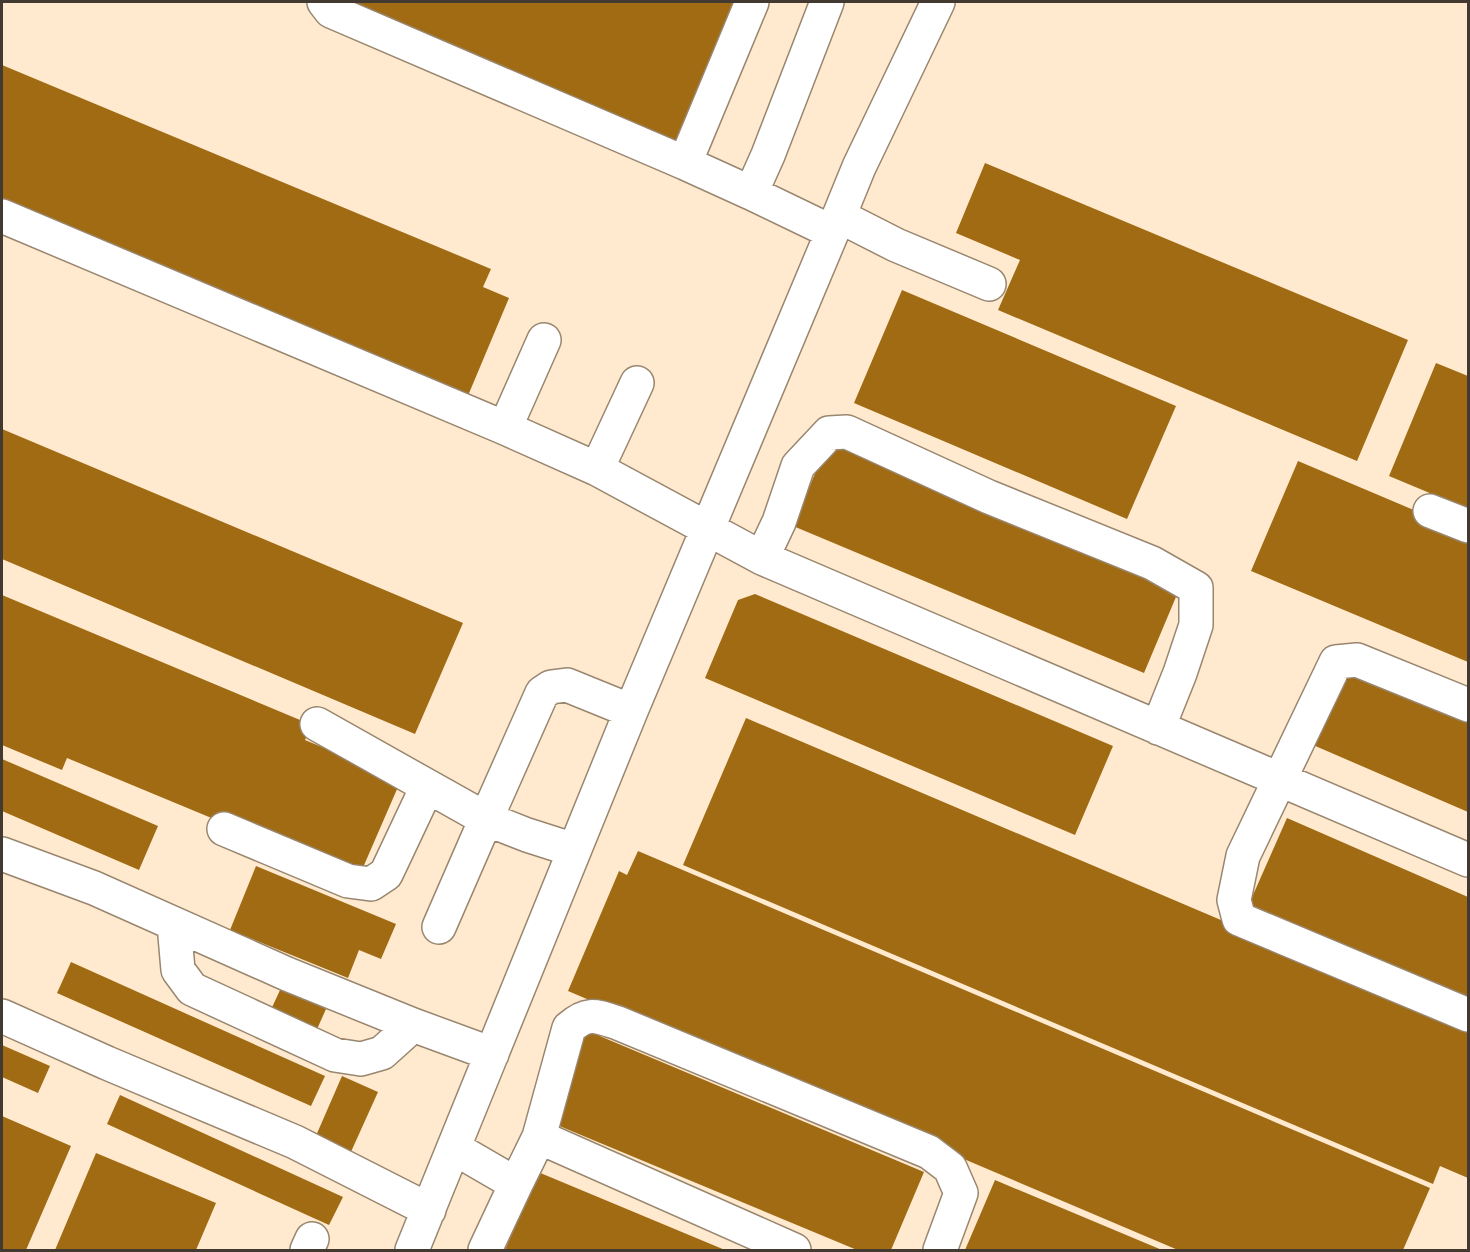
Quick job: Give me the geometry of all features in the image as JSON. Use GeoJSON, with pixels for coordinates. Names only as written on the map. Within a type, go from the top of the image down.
{"type":"FeatureCollection","features":[{"type":"Feature","properties":{"kind":"street"},"geometry":{"type":"LineString","coordinates":[[324,2],[331,11],[751,193],[896,245],[989,284]]}},
{"type":"Feature","properties":{"kind":"street"},"geometry":{"type":"LineString","coordinates":[[685,163],[752,2]]}},
{"type":"Feature","properties":{"kind":"street"},"geometry":{"type":"LineString","coordinates":[[751,193],[827,2]]}},
{"type":"Feature","properties":{"kind":"street"},"geometry":{"type":"LineString","coordinates":[[412,1251],[631,711],[859,167],[938,2]]}},
{"type":"Feature","properties":{"kind":"street"},"geometry":{"type":"LineString","coordinates":[[2,216],[505,428],[597,469],[762,558],[1468,860]]}},
{"type":"Feature","properties":{"kind":"street"},"geometry":{"type":"LineString","coordinates":[[505,428],[544,340]]}},
{"type":"Feature","properties":{"kind":"street"},"geometry":{"type":"LineString","coordinates":[[597,469],[637,383]]}},
{"type":"Feature","properties":{"kind":"street"},"geometry":{"type":"LineString","coordinates":[[762,558],[779,522],[798,466],[829,434],[847,432],[989,497],[1152,563],[1196,588],[1196,625],[1158,728]]}},
{"type":"Feature","properties":{"kind":"street"},"geometry":{"type":"LineString","coordinates":[[1430,511],[1468,526]]}},
{"type":"Feature","properties":{"kind":"street"},"geometry":{"type":"LineString","coordinates":[[1468,705],[1357,660],[1336,662],[1243,856],[1234,900],[1239,919],[1468,1015]]}},
{"type":"Feature","properties":{"kind":"street"},"geometry":{"type":"LineString","coordinates":[[439,927],[542,693],[551,687],[567,686],[631,711]]}},
{"type":"Feature","properties":{"kind":"street"},"geometry":{"type":"LineString","coordinates":[[317,724],[486,819],[574,850]]}},
{"type":"Feature","properties":{"kind":"street"},"geometry":{"type":"LineString","coordinates":[[224,829],[348,881],[372,884],[386,874],[427,787]]}},
{"type":"Feature","properties":{"kind":"street"},"geometry":{"type":"LineString","coordinates":[[2,854],[94,888],[287,974],[492,1054]]}},
{"type":"Feature","properties":{"kind":"street"},"geometry":{"type":"LineString","coordinates":[[174,924],[178,970],[192,989],[335,1055],[361,1059],[382,1053],[413,1025]]}},
{"type":"Feature","properties":{"kind":"street"},"geometry":{"type":"LineString","coordinates":[[2,1016],[295,1142],[429,1210]]}},
{"type":"Feature","properties":{"kind":"street"},"geometry":{"type":"LineString","coordinates":[[485,1251],[539,1137],[569,1028],[580,1019],[593,1016],[618,1023],[929,1152],[950,1168],[961,1193],[940,1251]]}},
{"type":"Feature","properties":{"kind":"street"},"geometry":{"type":"LineString","coordinates":[[539,1137],[794,1251]]}},
{"type":"Feature","properties":{"kind":"street"},"geometry":{"type":"LineString","coordinates":[[454,1148],[516,1184]]}},
{"type":"Feature","properties":{"kind":"building"},"geometry":{"type":"Polygon","coordinates":[[[331,2],[733,2],[674,153],[331,2]]]}},
{"type":"Feature","properties":{"kind":"building"},"geometry":{"type":"Polygon","coordinates":[[[2,65],[491,269],[483,287],[509,298],[467,398],[2,204],[2,65]]]}},
{"type":"Feature","properties":{"kind":"building"},"geometry":{"type":"Polygon","coordinates":[[[985,163],[1408,340],[1357,461],[998,310],[1020,260],[956,233],[985,163]]]}},
{"type":"Feature","properties":{"kind":"building"},"geometry":{"type":"Polygon","coordinates":[[[902,290],[1176,406],[1127,519],[854,403],[902,290]]]}},
{"type":"Feature","properties":{"kind":"building"},"geometry":{"type":"Polygon","coordinates":[[[1436,363],[1468,376],[1468,509],[1389,476],[1436,363]]]}},
{"type":"Feature","properties":{"kind":"building"},"geometry":{"type":"Polygon","coordinates":[[[2,429],[463,623],[415,734],[2,559],[2,429]]]}},
{"type":"Feature","properties":{"kind":"building"},"geometry":{"type":"Polygon","coordinates":[[[830,438],[1181,585],[1144,673],[793,526],[830,438]]]}},
{"type":"Feature","properties":{"kind":"building"},"geometry":{"type":"Polygon","coordinates":[[[1298,461],[1468,533],[1468,662],[1251,571],[1298,461]]]}},
{"type":"Feature","properties":{"kind":"building"},"geometry":{"type":"Polygon","coordinates":[[[755,594],[1113,746],[1075,835],[705,678],[738,600],[755,594]]]}},
{"type":"Feature","properties":{"kind":"building"},"geometry":{"type":"Polygon","coordinates":[[[2,595],[312,725],[305,740],[401,780],[358,879],[67,758],[62,770],[2,745],[2,595]]]}},
{"type":"Feature","properties":{"kind":"building"},"geometry":{"type":"Polygon","coordinates":[[[1352,657],[1468,707],[1468,812],[1313,745],[1352,657]]]}},
{"type":"Feature","properties":{"kind":"building"},"geometry":{"type":"Polygon","coordinates":[[[746,718],[1468,1025],[1468,1178],[1440,1166],[1433,1184],[683,865],[746,718]]]}},
{"type":"Feature","properties":{"kind":"building"},"geometry":{"type":"Polygon","coordinates":[[[2,759],[158,826],[139,870],[2,811],[2,759]]]}},
{"type":"Feature","properties":{"kind":"building"},"geometry":{"type":"Polygon","coordinates":[[[1287,818],[1468,897],[1468,999],[1249,904],[1287,818]]]}},
{"type":"Feature","properties":{"kind":"building"},"geometry":{"type":"Polygon","coordinates":[[[638,851],[1430,1188],[1403,1250],[1178,1250],[568,991],[619,871],[627,875],[638,851]]]}},
{"type":"Feature","properties":{"kind":"building"},"geometry":{"type":"Polygon","coordinates":[[[256,866],[396,924],[381,959],[359,950],[348,978],[230,930],[256,866]]]}},
{"type":"Feature","properties":{"kind":"building"},"geometry":{"type":"Polygon","coordinates":[[[71,962],[325,1076],[311,1106],[57,993],[71,962]]]}},
{"type":"Feature","properties":{"kind":"building"},"geometry":{"type":"Polygon","coordinates":[[[281,988],[326,1009],[314,1036],[268,1016],[281,988]]]}},
{"type":"Feature","properties":{"kind":"building"},"geometry":{"type":"Polygon","coordinates":[[[583,1029],[924,1172],[891,1250],[857,1250],[545,1120],[583,1029]]]}},
{"type":"Feature","properties":{"kind":"building"},"geometry":{"type":"Polygon","coordinates":[[[2,1045],[50,1066],[38,1093],[2,1077],[2,1045]]]}},
{"type":"Feature","properties":{"kind":"building"},"geometry":{"type":"Polygon","coordinates":[[[342,1076],[378,1092],[350,1154],[315,1138],[342,1076]]]}},
{"type":"Feature","properties":{"kind":"building"},"geometry":{"type":"Polygon","coordinates":[[[120,1095],[343,1197],[329,1225],[107,1124],[120,1095]]]}},
{"type":"Feature","properties":{"kind":"building"},"geometry":{"type":"Polygon","coordinates":[[[2,1116],[71,1146],[26,1250],[2,1250],[2,1116]]]}},
{"type":"Feature","properties":{"kind":"building"},"geometry":{"type":"Polygon","coordinates":[[[96,1153],[216,1203],[196,1250],[55,1250],[96,1153]]]}},
{"type":"Feature","properties":{"kind":"building"},"geometry":{"type":"Polygon","coordinates":[[[538,1172],[725,1250],[505,1250],[538,1172]]]}},
{"type":"Feature","properties":{"kind":"building"},"geometry":{"type":"Polygon","coordinates":[[[995,1180],[1162,1250],[965,1250],[995,1180]]]}}]}
